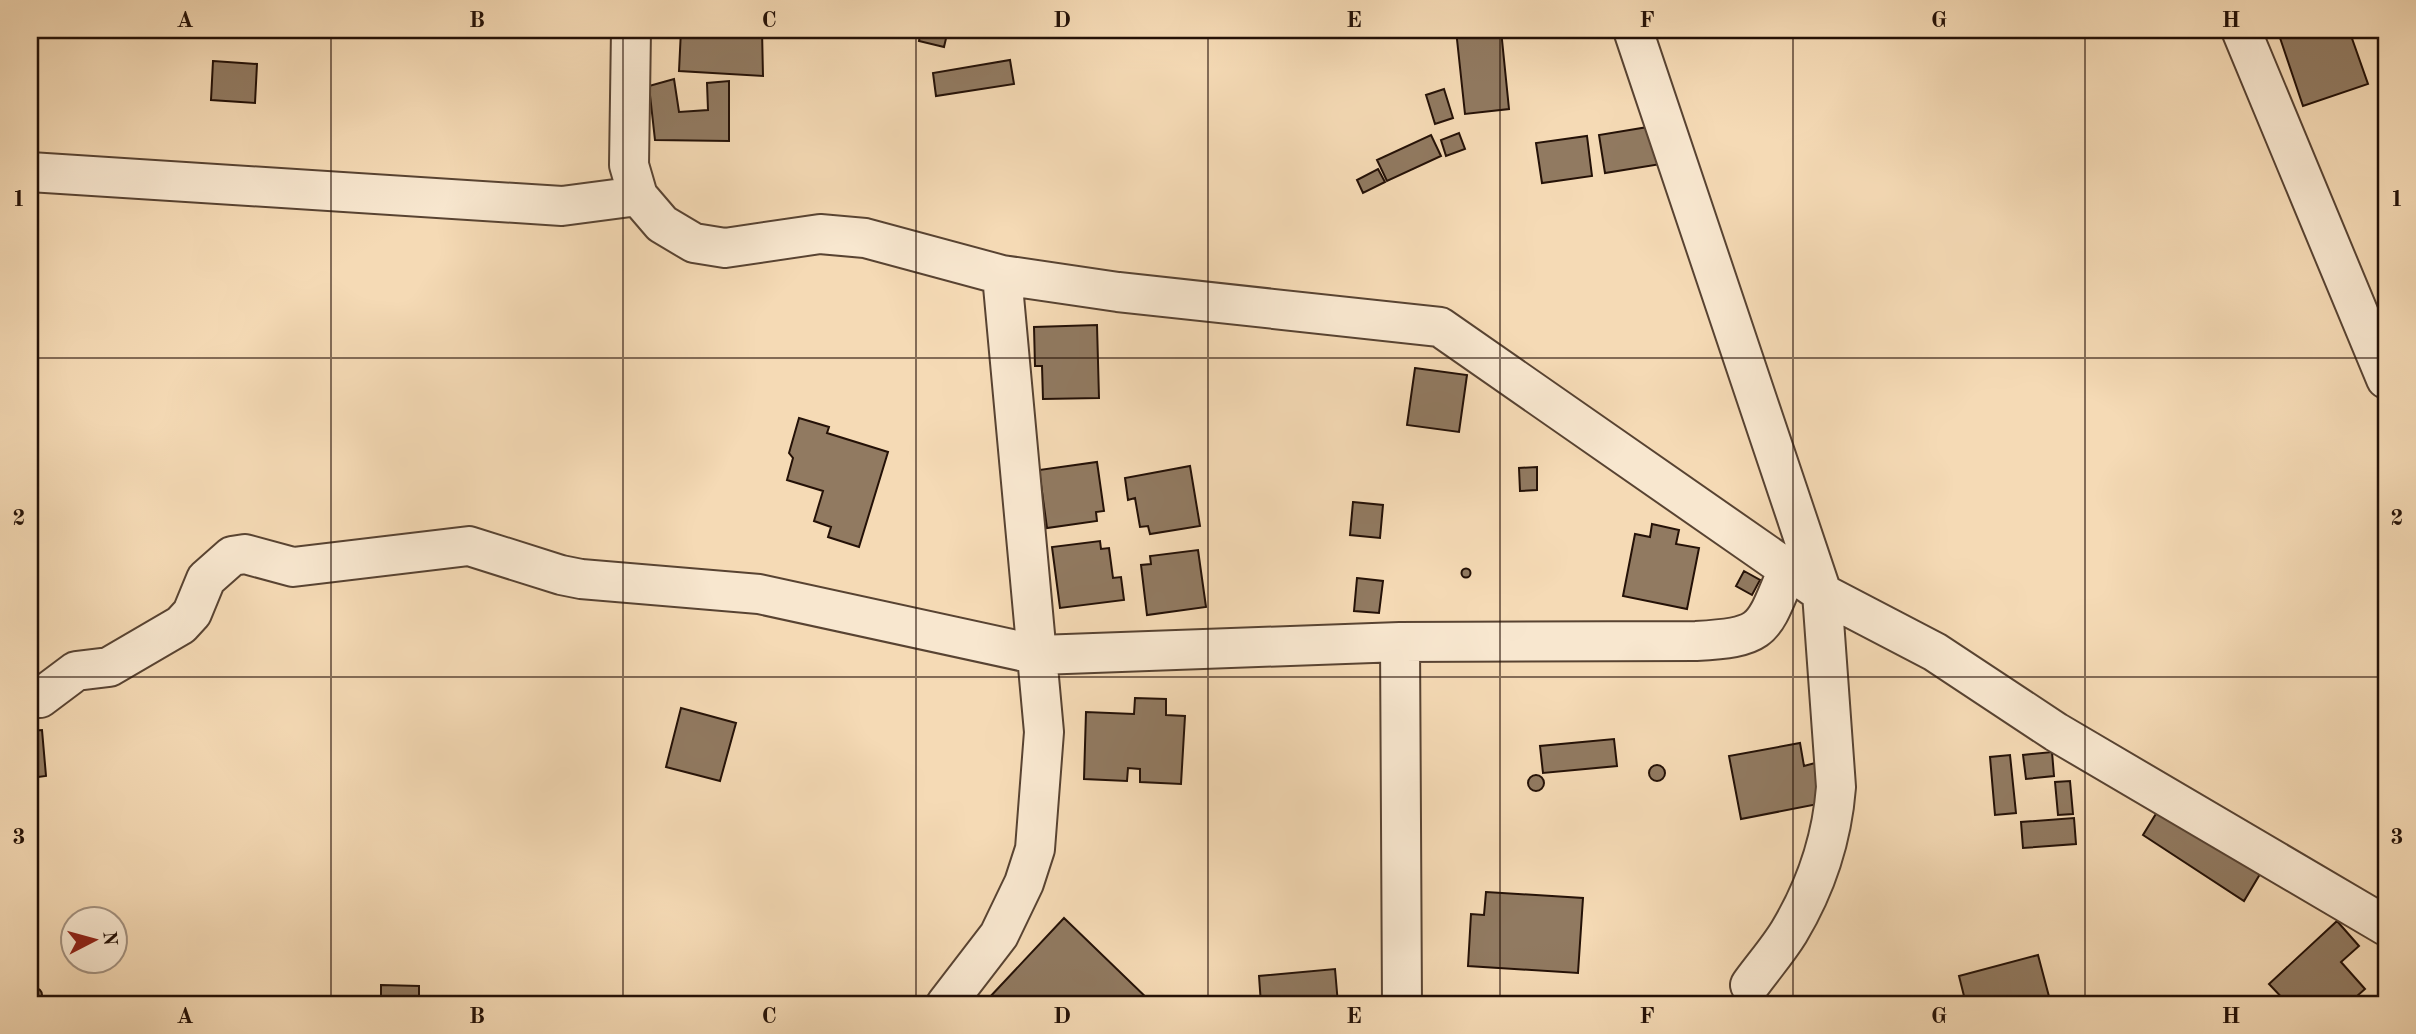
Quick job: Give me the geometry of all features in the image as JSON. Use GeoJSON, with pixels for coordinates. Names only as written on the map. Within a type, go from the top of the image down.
{"type":"FeatureCollection","features":[{"type":"Feature","properties":{"kind":"street"},"geometry":{"type":"LineString","coordinates":[[631,30],[629,165],[638,196],[662,224],[694,243],[725,248],[820,234],[864,238],[1002,275],[1118,292],[1440,327],[1822,593],[1935,652],[2056,732],[2386,926]]}},
{"type":"Feature","properties":{"kind":"street"},"geometry":{"type":"LineString","coordinates":[[1633,30],[1822,593],[1836,787],[1833,818],[1824,856],[1808,896],[1789,932],[1751,985]]}},
{"type":"Feature","properties":{"kind":"street"},"geometry":{"type":"LineString","coordinates":[[2241,30],[2386,379]]}},
{"type":"Feature","properties":{"kind":"street"},"geometry":{"type":"LineString","coordinates":[[30,172],[562,206],[638,196]]}},
{"type":"Feature","properties":{"kind":"street"},"geometry":{"type":"LineString","coordinates":[[946,1004],[999,935],[1024,883],[1035,849],[1044,732],[1002,275]]}},
{"type":"Feature","properties":{"kind":"street"},"geometry":{"type":"LineString","coordinates":[[40,698],[76,671],[110,667],[181,625],[192,613],[206,579],[232,556],[245,554],[293,567],[469,546],[581,579],[759,594],[1039,655],[1400,642],[1737,639],[1756,630],[1768,618],[1788,569]]}},
{"type":"Feature","properties":{"kind":"street"},"geometry":{"type":"LineString","coordinates":[[1400,642],[1402,1004]]}},
{"type":"Feature","properties":{"kind":"building"},"geometry":{"type":"Polygon","coordinates":[[[681,30],[762,30],[763,76],[679,71],[681,30]]]}},
{"type":"Feature","properties":{"kind":"building"},"geometry":{"type":"Polygon","coordinates":[[[921,30],[948,30],[944,47],[919,41],[921,30]]]}},
{"type":"Feature","properties":{"kind":"building"},"geometry":{"type":"Polygon","coordinates":[[[1456,30],[1501,30],[1509,109],[1465,114],[1456,30]]]}},
{"type":"Feature","properties":{"kind":"building"},"geometry":{"type":"Polygon","coordinates":[[[2349,30],[2368,84],[2303,106],[2278,32],[2349,30]]]}},
{"type":"Feature","properties":{"kind":"building"},"geometry":{"type":"Polygon","coordinates":[[[1010,60],[1014,84],[936,96],[933,73],[1010,60]]]}},
{"type":"Feature","properties":{"kind":"building"},"geometry":{"type":"Polygon","coordinates":[[[213,61],[257,64],[255,103],[211,100],[213,61]]]}},
{"type":"Feature","properties":{"kind":"building"},"geometry":{"type":"Polygon","coordinates":[[[674,79],[679,112],[708,110],[707,83],[729,81],[729,141],[655,140],[649,86],[674,79]]]}},
{"type":"Feature","properties":{"kind":"building"},"geometry":{"type":"Polygon","coordinates":[[[1444,89],[1453,118],[1435,124],[1426,95],[1444,89]]]}},
{"type":"Feature","properties":{"kind":"building"},"geometry":{"type":"Polygon","coordinates":[[[1654,126],[1661,164],[1605,173],[1599,135],[1654,126]]]}},
{"type":"Feature","properties":{"kind":"building"},"geometry":{"type":"Polygon","coordinates":[[[1459,133],[1465,149],[1446,156],[1441,140],[1459,133]]]}},
{"type":"Feature","properties":{"kind":"building"},"geometry":{"type":"Polygon","coordinates":[[[1431,135],[1441,156],[1387,181],[1377,160],[1431,135]]]}},
{"type":"Feature","properties":{"kind":"building"},"geometry":{"type":"Polygon","coordinates":[[[1587,136],[1592,176],[1542,183],[1536,143],[1587,136]]]}},
{"type":"Feature","properties":{"kind":"building"},"geometry":{"type":"Polygon","coordinates":[[[1378,169],[1385,182],[1363,193],[1357,180],[1378,169]]]}},
{"type":"Feature","properties":{"kind":"building"},"geometry":{"type":"Polygon","coordinates":[[[1097,325],[1099,398],[1043,399],[1042,366],[1035,366],[1034,327],[1097,325]]]}},
{"type":"Feature","properties":{"kind":"building"},"geometry":{"type":"Polygon","coordinates":[[[1415,368],[1467,375],[1459,432],[1407,425],[1415,368]]]}},
{"type":"Feature","properties":{"kind":"building"},"geometry":{"type":"Polygon","coordinates":[[[799,418],[829,427],[827,433],[888,452],[859,547],[828,537],[831,527],[814,521],[823,491],[787,480],[793,458],[789,453],[799,418]]]}},
{"type":"Feature","properties":{"kind":"building"},"geometry":{"type":"Polygon","coordinates":[[[1097,462],[1104,511],[1096,512],[1097,521],[1047,528],[1039,470],[1097,462]]]}},
{"type":"Feature","properties":{"kind":"building"},"geometry":{"type":"Polygon","coordinates":[[[1190,466],[1200,526],[1150,534],[1148,526],[1140,527],[1135,498],[1128,500],[1125,478],[1190,466]]]}},
{"type":"Feature","properties":{"kind":"building"},"geometry":{"type":"Polygon","coordinates":[[[1537,467],[1537,490],[1520,491],[1519,468],[1537,467]]]}},
{"type":"Feature","properties":{"kind":"building"},"geometry":{"type":"Polygon","coordinates":[[[1353,502],[1383,505],[1380,538],[1350,535],[1353,502]]]}},
{"type":"Feature","properties":{"kind":"building"},"geometry":{"type":"Polygon","coordinates":[[[1652,524],[1679,530],[1676,544],[1699,548],[1687,609],[1623,596],[1635,534],[1650,537],[1652,524]]]}},
{"type":"Feature","properties":{"kind":"building"},"geometry":{"type":"Polygon","coordinates":[[[1100,541],[1101,549],[1109,548],[1113,578],[1121,577],[1124,600],[1060,608],[1052,547],[1100,541]]]}},
{"type":"Feature","properties":{"kind":"building"},"geometry":{"type":"Polygon","coordinates":[[[1198,550],[1206,607],[1147,615],[1141,565],[1151,564],[1150,556],[1198,550]]]}},
{"type":"Feature","properties":{"kind":"building"},"geometry":{"type":"Polygon","coordinates":[[[1466,568],[1471,573],[1466,578],[1461,573],[1466,568]]]}},
{"type":"Feature","properties":{"kind":"building"},"geometry":{"type":"Polygon","coordinates":[[[1744,571],[1760,580],[1752,595],[1736,586],[1744,571]]]}},
{"type":"Feature","properties":{"kind":"building"},"geometry":{"type":"Polygon","coordinates":[[[1357,578],[1383,581],[1379,613],[1354,611],[1357,578]]]}},
{"type":"Feature","properties":{"kind":"building"},"geometry":{"type":"Polygon","coordinates":[[[1135,698],[1166,699],[1166,715],[1185,716],[1181,784],[1140,782],[1140,769],[1128,768],[1127,781],[1084,779],[1086,712],[1134,714],[1135,698]]]}},
{"type":"Feature","properties":{"kind":"building"},"geometry":{"type":"Polygon","coordinates":[[[681,708],[736,723],[720,781],[666,767],[681,708]]]}},
{"type":"Feature","properties":{"kind":"building"},"geometry":{"type":"Polygon","coordinates":[[[42,730],[46,776],[30,778],[30,731],[42,730]]]}},
{"type":"Feature","properties":{"kind":"building"},"geometry":{"type":"Polygon","coordinates":[[[1614,739],[1617,766],[1543,773],[1540,746],[1614,739]]]}},
{"type":"Feature","properties":{"kind":"building"},"geometry":{"type":"Polygon","coordinates":[[[1800,743],[1804,766],[1815,763],[1823,803],[1741,819],[1729,756],[1800,743]]]}},
{"type":"Feature","properties":{"kind":"building"},"geometry":{"type":"Polygon","coordinates":[[[2052,752],[2054,776],[2026,779],[2023,755],[2052,752]]]}},
{"type":"Feature","properties":{"kind":"building"},"geometry":{"type":"Polygon","coordinates":[[[2010,755],[2016,813],[1995,815],[1990,757],[2010,755]]]}},
{"type":"Feature","properties":{"kind":"building"},"geometry":{"type":"Polygon","coordinates":[[[1657,765],[1665,773],[1657,781],[1649,773],[1657,765]]]}},
{"type":"Feature","properties":{"kind":"building"},"geometry":{"type":"Polygon","coordinates":[[[1536,775],[1544,783],[1536,791],[1528,783],[1536,775]]]}},
{"type":"Feature","properties":{"kind":"building"},"geometry":{"type":"Polygon","coordinates":[[[2070,781],[2073,814],[2058,815],[2055,782],[2070,781]]]}},
{"type":"Feature","properties":{"kind":"building"},"geometry":{"type":"Polygon","coordinates":[[[2162,804],[2263,869],[2244,901],[2143,835],[2162,804]]]}},
{"type":"Feature","properties":{"kind":"building"},"geometry":{"type":"Polygon","coordinates":[[[2074,818],[2076,844],[2023,848],[2021,822],[2074,818]]]}},
{"type":"Feature","properties":{"kind":"building"},"geometry":{"type":"Polygon","coordinates":[[[1486,892],[1583,898],[1578,973],[1468,966],[1471,914],[1484,915],[1486,892]]]}},
{"type":"Feature","properties":{"kind":"building"},"geometry":{"type":"Polygon","coordinates":[[[1064,918],[1153,1004],[994,1004],[988,999],[1064,918]]]}},
{"type":"Feature","properties":{"kind":"building"},"geometry":{"type":"Polygon","coordinates":[[[2337,921],[2359,946],[2341,962],[2365,989],[2348,1004],[2288,1004],[2269,984],[2337,921]]]}},
{"type":"Feature","properties":{"kind":"building"},"geometry":{"type":"Polygon","coordinates":[[[2038,955],[2051,1004],[1966,1004],[1959,976],[2038,955]]]}},
{"type":"Feature","properties":{"kind":"building"},"geometry":{"type":"Polygon","coordinates":[[[1335,969],[1338,1004],[1261,1004],[1259,976],[1335,969]]]}},
{"type":"Feature","properties":{"kind":"building"},"geometry":{"type":"Polygon","coordinates":[[[381,985],[419,986],[419,1001],[437,1001],[436,1004],[381,1004],[381,985]]]}},
{"type":"Feature","properties":{"kind":"building"},"geometry":{"type":"Polygon","coordinates":[[[35,988],[40,990],[40,1000],[35,1002],[30,1000],[28,995],[30,990],[35,988]]]}}]}
